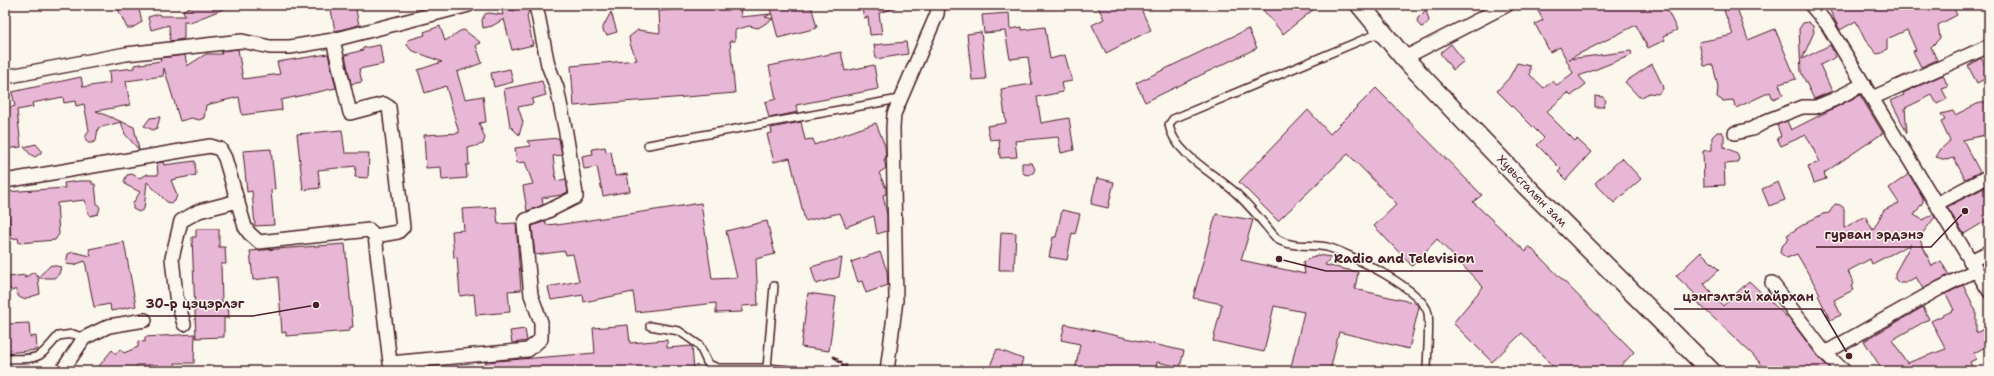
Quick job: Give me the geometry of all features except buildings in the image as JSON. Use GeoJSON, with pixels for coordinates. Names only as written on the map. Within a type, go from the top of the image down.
{"type":"FeatureCollection","features":[{"type":"Feature","properties":{"kind":"main road","name":"Хувьсгалын зам"},"geometry":{"type":"LineString","coordinates":[[1360,5],[1404,58],[1526,186],[1711,371]]}},
{"type":"Feature","properties":{"kind":"street"},"geometry":{"type":"LineString","coordinates":[[5,77],[126,54],[242,41],[276,47],[290,47],[333,40],[469,5]]}},
{"type":"Feature","properties":{"kind":"street"},"geometry":{"type":"LineString","coordinates":[[5,181],[210,146],[220,149],[226,158],[245,227],[259,242],[369,230],[375,236],[390,369],[528,350],[541,339],[541,322],[531,296],[524,225],[526,220],[576,197],[560,103],[548,65],[536,5]]}},
{"type":"Feature","properties":{"kind":"street"},"geometry":{"type":"LineString","coordinates":[[887,371],[896,300],[894,114],[899,99],[937,14],[938,5]]}},
{"type":"Feature","properties":{"kind":"street"},"geometry":{"type":"LineString","coordinates":[[1404,58],[1507,5]]}},
{"type":"Feature","properties":{"kind":"street"},"geometry":{"type":"LineString","coordinates":[[1811,5],[1827,24],[1989,291]]}},
{"type":"Feature","properties":{"kind":"street"},"geometry":{"type":"LineString","coordinates":[[333,40],[350,113],[384,104],[388,107],[403,227],[398,232],[375,236]]}},
{"type":"Feature","properties":{"kind":"street"},"geometry":{"type":"LineString","coordinates":[[1872,98],[1989,46]]}},
{"type":"Feature","properties":{"kind":"street"},"geometry":{"type":"LineString","coordinates":[[1735,133],[1752,129],[1766,121],[1802,107],[1816,106],[1833,100],[1864,84]]}},
{"type":"Feature","properties":{"kind":"street"},"geometry":{"type":"LineString","coordinates":[[1936,204],[1989,176]]}},
{"type":"Feature","properties":{"kind":"street"},"geometry":{"type":"LineString","coordinates":[[184,324],[176,296],[172,258],[181,221],[200,211],[238,201]]}},
{"type":"Feature","properties":{"kind":"street"},"geometry":{"type":"LineString","coordinates":[[1825,353],[1940,288],[1973,266],[1989,252]]}},
{"type":"Feature","properties":{"kind":"street"},"geometry":{"type":"LineString","coordinates":[[1772,283],[1825,353],[1844,371]]}},
{"type":"Feature","properties":{"kind":"street"},"geometry":{"type":"LineString","coordinates":[[62,371],[84,338],[109,326],[145,320]]}},
{"type":"Feature","properties":{"kind":"lane"},"geometry":{"type":"LineString","coordinates":[[1381,32],[1173,119],[1168,125],[1170,136],[1194,160],[1237,194],[1277,239],[1285,244],[1326,247],[1343,252],[1374,268],[1423,301],[1428,313],[1427,371]]}},
{"type":"Feature","properties":{"kind":"lane"},"geometry":{"type":"LineString","coordinates":[[648,145],[899,99]]}},
{"type":"Feature","properties":{"kind":"lane"},"geometry":{"type":"LineString","coordinates":[[766,368],[774,286]]}},
{"type":"Feature","properties":{"kind":"lane"},"geometry":{"type":"LineString","coordinates":[[650,326],[679,331],[699,346],[708,364],[718,368],[766,368],[800,371]]}},
{"type":"Feature","properties":{"kind":"lane"},"geometry":{"type":"LineString","coordinates":[[5,358],[39,357],[58,336],[73,334],[84,338]]}},
{"type":"Feature","properties":{"kind":"path"},"geometry":{"type":"LineString","coordinates":[[848,371],[833,356],[853,371]]}},
{"type":"Feature","properties":{"kind":"place","name":"гурван эрдэнэ"},"geometry":{"type":"Point","coordinates":[1965,211]}},
{"type":"Feature","properties":{"kind":"place","name":"Radio and Television"},"geometry":{"type":"Point","coordinates":[1279,259]}},
{"type":"Feature","properties":{"kind":"place","name":"30-р цэцэрлэг"},"geometry":{"type":"Point","coordinates":[316,305]}},
{"type":"Feature","properties":{"kind":"place","name":"цэнгэлтэй хайрхан"},"geometry":{"type":"Point","coordinates":[1849,356]}}]}
